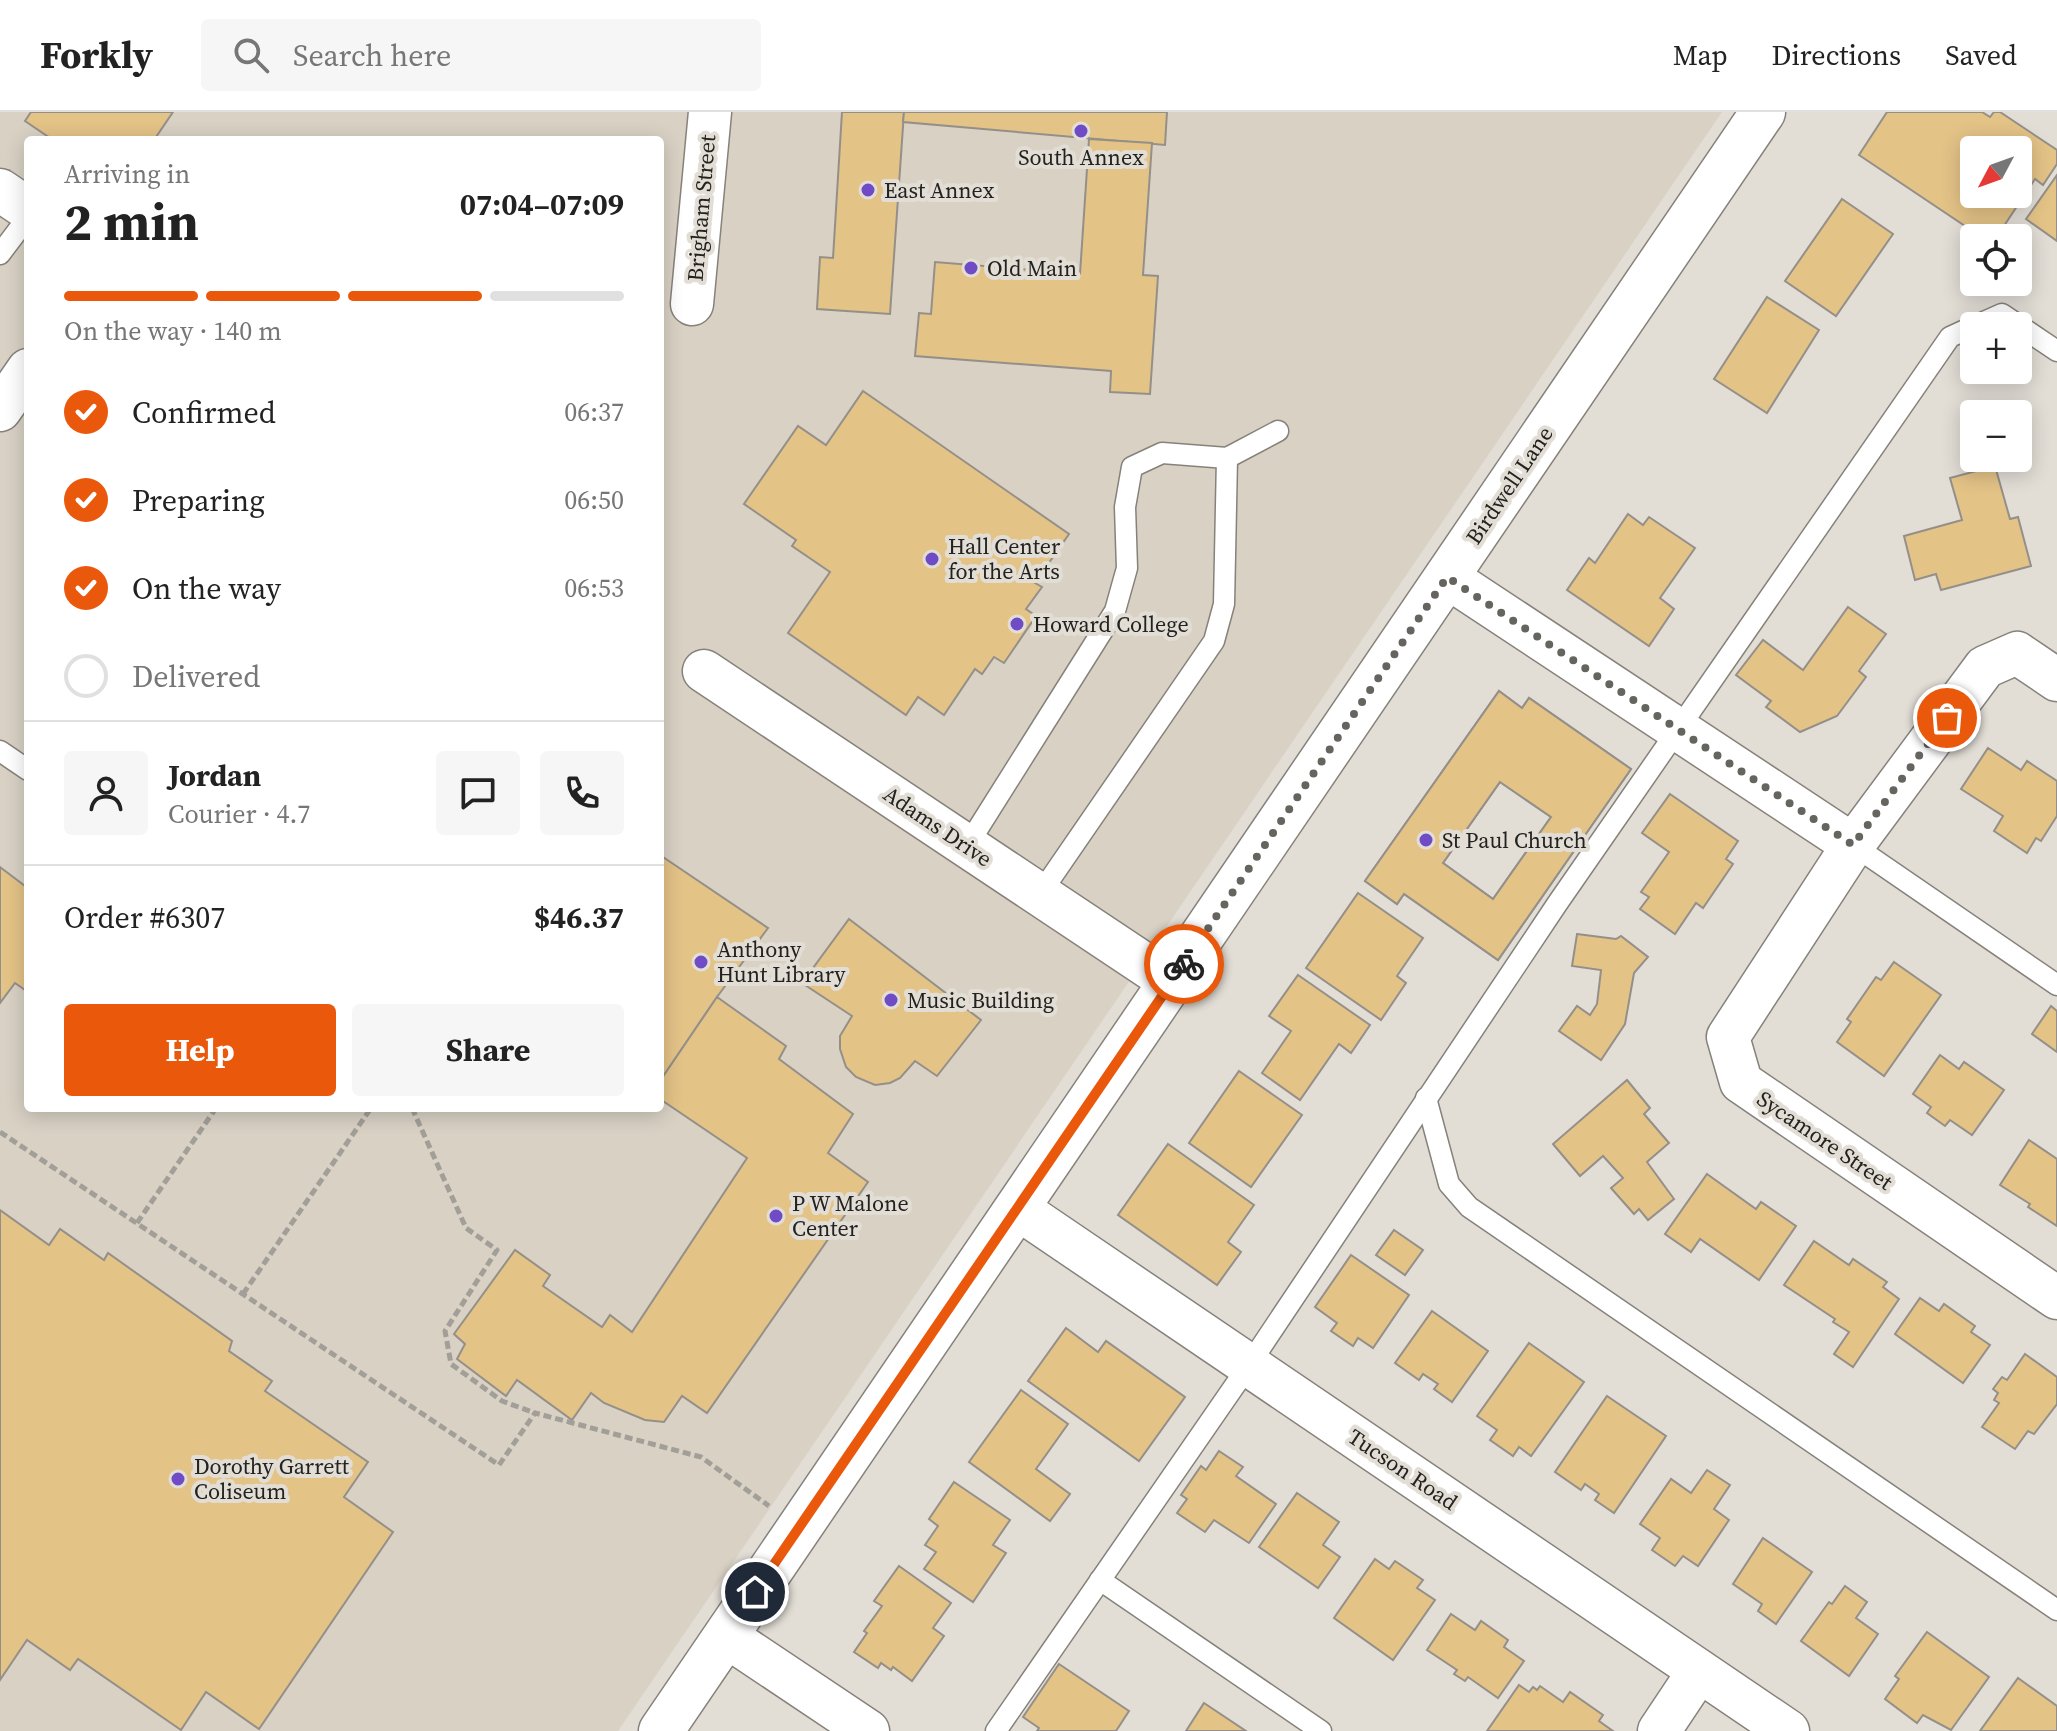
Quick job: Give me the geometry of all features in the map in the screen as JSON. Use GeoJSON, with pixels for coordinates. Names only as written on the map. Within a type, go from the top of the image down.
{"type":"FeatureCollection","features":[{"type":"Feature","properties":{"kind":"main road","name":"Birdwell Lane"},"geometry":{"type":"LineString","coordinates":[[661,1731],[1763,112]]}},
{"type":"Feature","properties":{"kind":"street","name":"Brigham Street"},"geometry":{"type":"LineString","coordinates":[[692,304],[710,112]]}},
{"type":"Feature","properties":{"kind":"street"},"geometry":{"type":"LineString","coordinates":[[0,190],[24,206]]}},
{"type":"Feature","properties":{"kind":"street"},"geometry":{"type":"LineString","coordinates":[[0,410],[24,376]]}},
{"type":"Feature","properties":{"kind":"street"},"geometry":{"type":"LineString","coordinates":[[1447,577],[1853,845]]}},
{"type":"Feature","properties":{"kind":"street","name":"Sycamore Street"},"geometry":{"type":"LineString","coordinates":[[2057,680],[2017,653],[1985,667],[1853,845],[1728,1037],[1741,1082],[2057,1298]]}},
{"type":"Feature","properties":{"kind":"street","name":"Adams Drive"},"geometry":{"type":"LineString","coordinates":[[704,671],[1171,982]]}},
{"type":"Feature","properties":{"kind":"street","name":"Tucson Road"},"geometry":{"type":"LineString","coordinates":[[1017,1208],[1788,1731]]}},
{"type":"Feature","properties":{"kind":"street"},"geometry":{"type":"LineString","coordinates":[[726,1636],[868,1731]]}},
{"type":"Feature","properties":{"kind":"street"},"geometry":{"type":"LineString","coordinates":[[1659,1731],[1699,1671]]}},
{"type":"Feature","properties":{"kind":"lane"},"geometry":{"type":"LineString","coordinates":[[0,254],[24,222]]}},
{"type":"Feature","properties":{"kind":"lane"},"geometry":{"type":"LineString","coordinates":[[996,1731],[1249,1365],[1426,1098],[1679,729],[1950,337],[1960,332]]}},
{"type":"Feature","properties":{"kind":"lane"},"geometry":{"type":"LineString","coordinates":[[2032,334],[2057,351]]}},
{"type":"Feature","properties":{"kind":"lane"},"geometry":{"type":"LineString","coordinates":[[967,846],[1115,611],[1127,568],[1125,507],[1132,467],[1162,453],[1227,458],[1278,431]]}},
{"type":"Feature","properties":{"kind":"lane"},"geometry":{"type":"LineString","coordinates":[[1040,894],[1214,641],[1224,604],[1227,458]]}},
{"type":"Feature","properties":{"kind":"lane"},"geometry":{"type":"LineString","coordinates":[[0,751],[24,767]]}},
{"type":"Feature","properties":{"kind":"lane"},"geometry":{"type":"LineString","coordinates":[[1853,845],[2057,985]]}},
{"type":"Feature","properties":{"kind":"lane"},"geometry":{"type":"LineString","coordinates":[[1426,1098],[1449,1184],[1469,1207],[2057,1610]]}},
{"type":"Feature","properties":{"kind":"lane"},"geometry":{"type":"LineString","coordinates":[[1100,1580],[1321,1731]]}},
{"type":"Feature","properties":{"kind":"path"},"geometry":{"type":"LineString","coordinates":[[137,1223],[213,1112]]}},
{"type":"Feature","properties":{"kind":"path"},"geometry":{"type":"LineString","coordinates":[[243,1294],[368,1112]]}},
{"type":"Feature","properties":{"kind":"path"},"geometry":{"type":"LineString","coordinates":[[414,1112],[466,1228],[497,1250],[445,1331],[451,1364],[502,1401],[535,1413],[701,1457],[800,1527]]}},
{"type":"Feature","properties":{"kind":"path"},"geometry":{"type":"LineString","coordinates":[[0,1132],[499,1465],[535,1413]]}},
{"type":"Feature","properties":{"kind":"shaded area","name":"Howard College"},"geometry":{"type":"Polygon","coordinates":[[[0,112],[1722,112],[618,1731],[0,1731],[0,112]]]}},
{"type":"Feature","properties":{"kind":"building"},"geometry":{"type":"Polygon","coordinates":[[[31,112],[173,112],[157,136],[47,136],[25,121],[31,112]]]}},
{"type":"Feature","properties":{"kind":"building","name":"East Annex"},"geometry":{"type":"Polygon","coordinates":[[[842,112],[904,112],[890,314],[817,309],[820,257],[833,258],[842,112]]]}},
{"type":"Feature","properties":{"kind":"building","name":"South Annex"},"geometry":{"type":"Polygon","coordinates":[[[904,112],[1167,112],[1165,145],[903,122],[904,112]]]}},
{"type":"Feature","properties":{"kind":"building"},"geometry":{"type":"Polygon","coordinates":[[[1887,112],[1982,112],[1990,117],[1994,112],[2000,112],[2057,150],[2057,164],[2043,185],[2035,179],[2032,184],[2032,136],[1960,136],[1960,208],[2016,208],[2005,224],[1962,224],[1859,155],[1887,112]]]}},
{"type":"Feature","properties":{"kind":"building","name":"Old Main"},"geometry":{"type":"Polygon","coordinates":[[[1089,139],[1152,143],[1143,275],[1158,276],[1150,394],[1110,392],[1111,371],[915,356],[919,313],[931,314],[935,262],[1080,274],[1089,139]]]}},
{"type":"Feature","properties":{"kind":"building"},"geometry":{"type":"Polygon","coordinates":[[[2057,175],[2057,241],[2026,219],[2057,175]]]}},
{"type":"Feature","properties":{"kind":"building"},"geometry":{"type":"Polygon","coordinates":[[[1842,199],[1893,234],[1836,316],[1785,281],[1842,199]]]}},
{"type":"Feature","properties":{"kind":"building"},"geometry":{"type":"Polygon","coordinates":[[[1767,297],[1819,330],[1767,413],[1714,379],[1767,297]]]}},
{"type":"Feature","properties":{"kind":"building","name":"Hall Center for the Arts"},"geometry":{"type":"Polygon","coordinates":[[[863,391],[1069,534],[1035,583],[1042,587],[1026,609],[1036,616],[1004,663],[994,657],[982,674],[975,669],[944,715],[918,697],[906,715],[788,633],[830,572],[792,546],[796,540],[744,504],[798,426],[826,445],[863,391]]]}},
{"type":"Feature","properties":{"kind":"building"},"geometry":{"type":"Polygon","coordinates":[[[1972,472],[1997,472],[2010,519],[2018,517],[2031,566],[1941,590],[1936,574],[1915,580],[1904,536],[1962,520],[1950,478],[1972,472]]]}},
{"type":"Feature","properties":{"kind":"building"},"geometry":{"type":"Polygon","coordinates":[[[1628,514],[1643,525],[1649,517],[1695,548],[1660,598],[1674,609],[1649,646],[1567,590],[1589,558],[1595,563],[1628,514]]]}},
{"type":"Feature","properties":{"kind":"building"},"geometry":{"type":"Polygon","coordinates":[[[1848,607],[1886,634],[1859,671],[1866,677],[1837,716],[1800,732],[1766,707],[1771,701],[1736,675],[1763,640],[1803,670],[1848,607]]]}},
{"type":"Feature","properties":{"kind":"building","name":"St Paul Church"},"geometry":{"type":"Polygon","coordinates":[[[1499,691],[1522,708],[1529,698],[1631,769],[1498,960],[1404,894],[1397,904],[1365,881],[1499,691]],[[1500,782],[1443,863],[1493,899],[1551,817],[1500,782]]]}},
{"type":"Feature","properties":{"kind":"building","name":"St Paul Church"},"geometry":{"type":"Polygon","coordinates":[[[1499,691],[1522,708],[1529,698],[1631,769],[1498,960],[1404,894],[1397,904],[1365,881],[1499,691]],[[1500,782],[1443,863],[1493,899],[1551,817],[1500,782]]]}},
{"type":"Feature","properties":{"kind":"building"},"geometry":{"type":"Polygon","coordinates":[[[1988,748],[2021,770],[2027,761],[2057,781],[2057,816],[2041,841],[2036,838],[2027,853],[1994,831],[2003,816],[1961,789],[1988,748]]]}},
{"type":"Feature","properties":{"kind":"building"},"geometry":{"type":"Polygon","coordinates":[[[1670,794],[1738,841],[1726,859],[1733,864],[1703,908],[1696,903],[1675,934],[1640,909],[1649,897],[1641,892],[1669,852],[1642,833],[1670,794]]]}},
{"type":"Feature","properties":{"kind":"building","name":"Anthony Hunt Library"},"geometry":{"type":"Polygon","coordinates":[[[664,858],[768,928],[664,1075],[664,858]]]}},
{"type":"Feature","properties":{"kind":"building"},"geometry":{"type":"Polygon","coordinates":[[[0,867],[24,885],[24,989],[15,983],[0,1003],[0,867]]]}},
{"type":"Feature","properties":{"kind":"building"},"geometry":{"type":"Polygon","coordinates":[[[1358,893],[1423,938],[1397,976],[1406,983],[1381,1020],[1306,968],[1358,893]]]}},
{"type":"Feature","properties":{"kind":"building","name":"Music Building"},"geometry":{"type":"Polygon","coordinates":[[[849,919],[981,1020],[937,1076],[915,1061],[900,1078],[875,1085],[856,1077],[846,1067],[840,1049],[840,1036],[852,1016],[802,983],[849,919]]]}},
{"type":"Feature","properties":{"kind":"building"},"geometry":{"type":"Polygon","coordinates":[[[1577,934],[1616,939],[1621,936],[1648,957],[1634,973],[1625,1024],[1601,1060],[1559,1031],[1577,1006],[1590,1015],[1597,1004],[1601,970],[1572,966],[1577,934]]]}},
{"type":"Feature","properties":{"kind":"building"},"geometry":{"type":"Polygon","coordinates":[[[1894,962],[1941,995],[1884,1076],[1837,1042],[1851,1022],[1847,1019],[1876,977],[1881,980],[1894,962]]]}},
{"type":"Feature","properties":{"kind":"building"},"geometry":{"type":"Polygon","coordinates":[[[1298,975],[1370,1025],[1351,1053],[1339,1044],[1300,1100],[1262,1073],[1291,1031],[1269,1016],[1298,975]]]}},
{"type":"Feature","properties":{"kind":"building","name":"P W Malone Center"},"geometry":{"type":"Polygon","coordinates":[[[717,997],[786,1046],[779,1059],[853,1114],[828,1153],[868,1182],[707,1413],[682,1396],[664,1422],[645,1420],[604,1403],[591,1393],[572,1420],[517,1380],[506,1396],[457,1359],[465,1344],[454,1334],[515,1250],[550,1275],[543,1286],[602,1327],[610,1315],[632,1332],[747,1158],[664,1102],[664,1075],[717,997]]]}},
{"type":"Feature","properties":{"kind":"building"},"geometry":{"type":"Polygon","coordinates":[[[2051,1006],[2057,1011],[2057,1052],[2032,1034],[2051,1006]]]}},
{"type":"Feature","properties":{"kind":"building"},"geometry":{"type":"Polygon","coordinates":[[[1940,1055],[1959,1069],[1964,1062],[2004,1090],[1972,1135],[1950,1120],[1945,1126],[1927,1113],[1931,1107],[1913,1094],[1940,1055]]]}},
{"type":"Feature","properties":{"kind":"building"},"geometry":{"type":"Polygon","coordinates":[[[1239,1071],[1302,1115],[1251,1187],[1189,1143],[1239,1071]]]}},
{"type":"Feature","properties":{"kind":"building"},"geometry":{"type":"Polygon","coordinates":[[[1627,1080],[1650,1108],[1644,1114],[1669,1143],[1647,1162],[1674,1199],[1648,1220],[1639,1209],[1634,1214],[1611,1188],[1623,1178],[1603,1156],[1580,1176],[1553,1144],[1627,1080]]]}},
{"type":"Feature","properties":{"kind":"building"},"geometry":{"type":"Polygon","coordinates":[[[2029,1140],[2057,1159],[2057,1226],[2000,1185],[2029,1140]]]}},
{"type":"Feature","properties":{"kind":"building"},"geometry":{"type":"Polygon","coordinates":[[[1168,1144],[1254,1205],[1228,1242],[1241,1252],[1217,1285],[1118,1215],[1168,1144]]]}},
{"type":"Feature","properties":{"kind":"building"},"geometry":{"type":"Polygon","coordinates":[[[1707,1174],[1756,1209],[1761,1202],[1796,1226],[1759,1280],[1700,1239],[1691,1252],[1665,1234],[1707,1174]]]}},
{"type":"Feature","properties":{"kind":"building","name":"Dorothy Garrett Coliseum"},"geometry":{"type":"Polygon","coordinates":[[[0,1210],[49,1245],[60,1229],[104,1260],[108,1253],[232,1341],[229,1351],[272,1381],[265,1391],[368,1462],[344,1497],[393,1532],[259,1729],[206,1692],[181,1730],[78,1659],[70,1670],[27,1640],[0,1680],[0,1210]]]}},
{"type":"Feature","properties":{"kind":"building"},"geometry":{"type":"Polygon","coordinates":[[[1394,1230],[1423,1250],[1405,1275],[1376,1255],[1394,1230]]]}},
{"type":"Feature","properties":{"kind":"building"},"geometry":{"type":"Polygon","coordinates":[[[1814,1241],[1849,1265],[1853,1259],[1887,1282],[1883,1287],[1899,1299],[1853,1367],[1834,1354],[1849,1332],[1784,1285],[1814,1241]]]}},
{"type":"Feature","properties":{"kind":"building"},"geometry":{"type":"Polygon","coordinates":[[[1351,1255],[1409,1295],[1373,1348],[1358,1338],[1353,1346],[1331,1331],[1337,1323],[1315,1307],[1351,1255]]]}},
{"type":"Feature","properties":{"kind":"building"},"geometry":{"type":"Polygon","coordinates":[[[1920,1298],[1939,1311],[1944,1304],[1975,1326],[1971,1332],[1990,1345],[1963,1383],[1895,1334],[1920,1298]]]}},
{"type":"Feature","properties":{"kind":"building"},"geometry":{"type":"Polygon","coordinates":[[[1432,1311],[1488,1351],[1452,1402],[1434,1389],[1438,1384],[1423,1374],[1419,1380],[1395,1363],[1432,1311]]]}},
{"type":"Feature","properties":{"kind":"building"},"geometry":{"type":"Polygon","coordinates":[[[1066,1328],[1098,1352],[1106,1341],[1185,1397],[1139,1461],[1028,1381],[1066,1328]]]}},
{"type":"Feature","properties":{"kind":"building"},"geometry":{"type":"Polygon","coordinates":[[[1529,1343],[1584,1382],[1531,1456],[1519,1447],[1513,1456],[1490,1440],[1497,1430],[1477,1416],[1529,1343]]]}},
{"type":"Feature","properties":{"kind":"building"},"geometry":{"type":"Polygon","coordinates":[[[2025,1354],[2057,1377],[2057,1404],[2034,1434],[2028,1431],[2015,1449],[1982,1427],[1999,1403],[1994,1400],[1998,1393],[1993,1389],[2002,1377],[2007,1380],[2025,1354]]]}},
{"type":"Feature","properties":{"kind":"building"},"geometry":{"type":"Polygon","coordinates":[[[1021,1390],[1068,1424],[1036,1469],[1070,1494],[1050,1521],[969,1462],[1021,1390]]]}},
{"type":"Feature","properties":{"kind":"building"},"geometry":{"type":"Polygon","coordinates":[[[1607,1396],[1666,1436],[1614,1513],[1595,1500],[1599,1494],[1585,1484],[1581,1490],[1555,1472],[1607,1396]]]}},
{"type":"Feature","properties":{"kind":"building"},"geometry":{"type":"Polygon","coordinates":[[[1219,1451],[1243,1467],[1236,1476],[1276,1504],[1249,1543],[1214,1520],[1205,1532],[1177,1513],[1187,1499],[1181,1495],[1201,1466],[1206,1470],[1219,1451]]]}},
{"type":"Feature","properties":{"kind":"building"},"geometry":{"type":"Polygon","coordinates":[[[1707,1470],[1730,1485],[1714,1509],[1729,1520],[1698,1566],[1683,1556],[1675,1566],[1652,1550],[1660,1538],[1640,1524],[1671,1479],[1691,1493],[1707,1470]]]}},
{"type":"Feature","properties":{"kind":"building"},"geometry":{"type":"Polygon","coordinates":[[[954,1482],[1010,1520],[993,1545],[1006,1553],[973,1602],[924,1569],[936,1552],[925,1545],[938,1526],[929,1519],[954,1482]]]}},
{"type":"Feature","properties":{"kind":"building"},"geometry":{"type":"Polygon","coordinates":[[[1297,1493],[1339,1522],[1323,1545],[1340,1557],[1318,1588],[1259,1547],[1297,1493]]]}},
{"type":"Feature","properties":{"kind":"building"},"geometry":{"type":"Polygon","coordinates":[[[1763,1538],[1812,1572],[1776,1624],[1758,1611],[1762,1604],[1733,1584],[1763,1538]]]}},
{"type":"Feature","properties":{"kind":"building"},"geometry":{"type":"Polygon","coordinates":[[[1375,1559],[1389,1569],[1395,1561],[1423,1580],[1417,1588],[1435,1600],[1393,1660],[1334,1618],[1375,1559]]]}},
{"type":"Feature","properties":{"kind":"building"},"geometry":{"type":"Polygon","coordinates":[[[899,1566],[951,1603],[933,1628],[944,1636],[912,1681],[893,1667],[891,1670],[881,1663],[878,1668],[854,1652],[882,1606],[874,1601],[899,1566]]]}},
{"type":"Feature","properties":{"kind":"building"},"geometry":{"type":"Polygon","coordinates":[[[1845,1586],[1867,1602],[1856,1618],[1878,1634],[1849,1676],[1801,1641],[1829,1602],[1832,1604],[1845,1586]]]}},
{"type":"Feature","properties":{"kind":"building"},"geometry":{"type":"Polygon","coordinates":[[[1451,1614],[1475,1630],[1481,1621],[1508,1640],[1504,1647],[1524,1661],[1498,1698],[1468,1677],[1465,1681],[1454,1674],[1457,1670],[1427,1650],[1451,1614]]]}},
{"type":"Feature","properties":{"kind":"building"},"geometry":{"type":"Polygon","coordinates":[[[1927,1632],[1989,1677],[1951,1730],[1923,1715],[1917,1723],[1885,1699],[1899,1679],[1895,1676],[1927,1632]]]}},
{"type":"Feature","properties":{"kind":"building"},"geometry":{"type":"Polygon","coordinates":[[[1059,1664],[1129,1711],[1116,1731],[1037,1731],[1039,1728],[1023,1717],[1059,1664]]]}},
{"type":"Feature","properties":{"kind":"building"},"geometry":{"type":"Polygon","coordinates":[[[2018,1678],[2057,1706],[2057,1731],[1980,1731],[2018,1678]]]}},
{"type":"Feature","properties":{"kind":"building"},"geometry":{"type":"Polygon","coordinates":[[[1519,1685],[1529,1692],[1533,1687],[1537,1690],[1540,1686],[1563,1702],[1570,1692],[1603,1715],[1599,1721],[1613,1731],[1487,1731],[1519,1685]]]}},
{"type":"Feature","properties":{"kind":"building"},"geometry":{"type":"Polygon","coordinates":[[[1204,1703],[1246,1731],[1186,1731],[1204,1703]]]}},
{"type":"Feature","properties":{"kind":"way so far"},"geometry":{"type":"LineString","coordinates":[[1184,964],[1447,577],[1853,845],[1947,718]]}},
{"type":"Feature","properties":{"kind":"place","name":"South Annex"},"geometry":{"type":"Point","coordinates":[1081,131]}},
{"type":"Feature","properties":{"kind":"place","name":"East Annex"},"geometry":{"type":"Point","coordinates":[868,190]}},
{"type":"Feature","properties":{"kind":"place","name":"Old Main"},"geometry":{"type":"Point","coordinates":[971,268]}},
{"type":"Feature","properties":{"kind":"place","name":"Hall Center for the Arts"},"geometry":{"type":"Point","coordinates":[932,559]}},
{"type":"Feature","properties":{"kind":"place","name":"Howard College"},"geometry":{"type":"Point","coordinates":[1017,624]}},
{"type":"Feature","properties":{"kind":"place","name":"St Paul Church"},"geometry":{"type":"Point","coordinates":[1426,840]}},
{"type":"Feature","properties":{"kind":"place","name":"Anthony Hunt Library"},"geometry":{"type":"Point","coordinates":[701,962]}},
{"type":"Feature","properties":{"kind":"place","name":"Music Building"},"geometry":{"type":"Point","coordinates":[891,1000]}},
{"type":"Feature","properties":{"kind":"place","name":"P W Malone Center"},"geometry":{"type":"Point","coordinates":[776,1216]}},
{"type":"Feature","properties":{"kind":"place","name":"Dorothy Garrett Coliseum"},"geometry":{"type":"Point","coordinates":[178,1479]}},
{"type":"Feature","properties":{"kind":"route"},"geometry":{"type":"LineString","coordinates":[[755,1592],[1184,964]]}}]}
